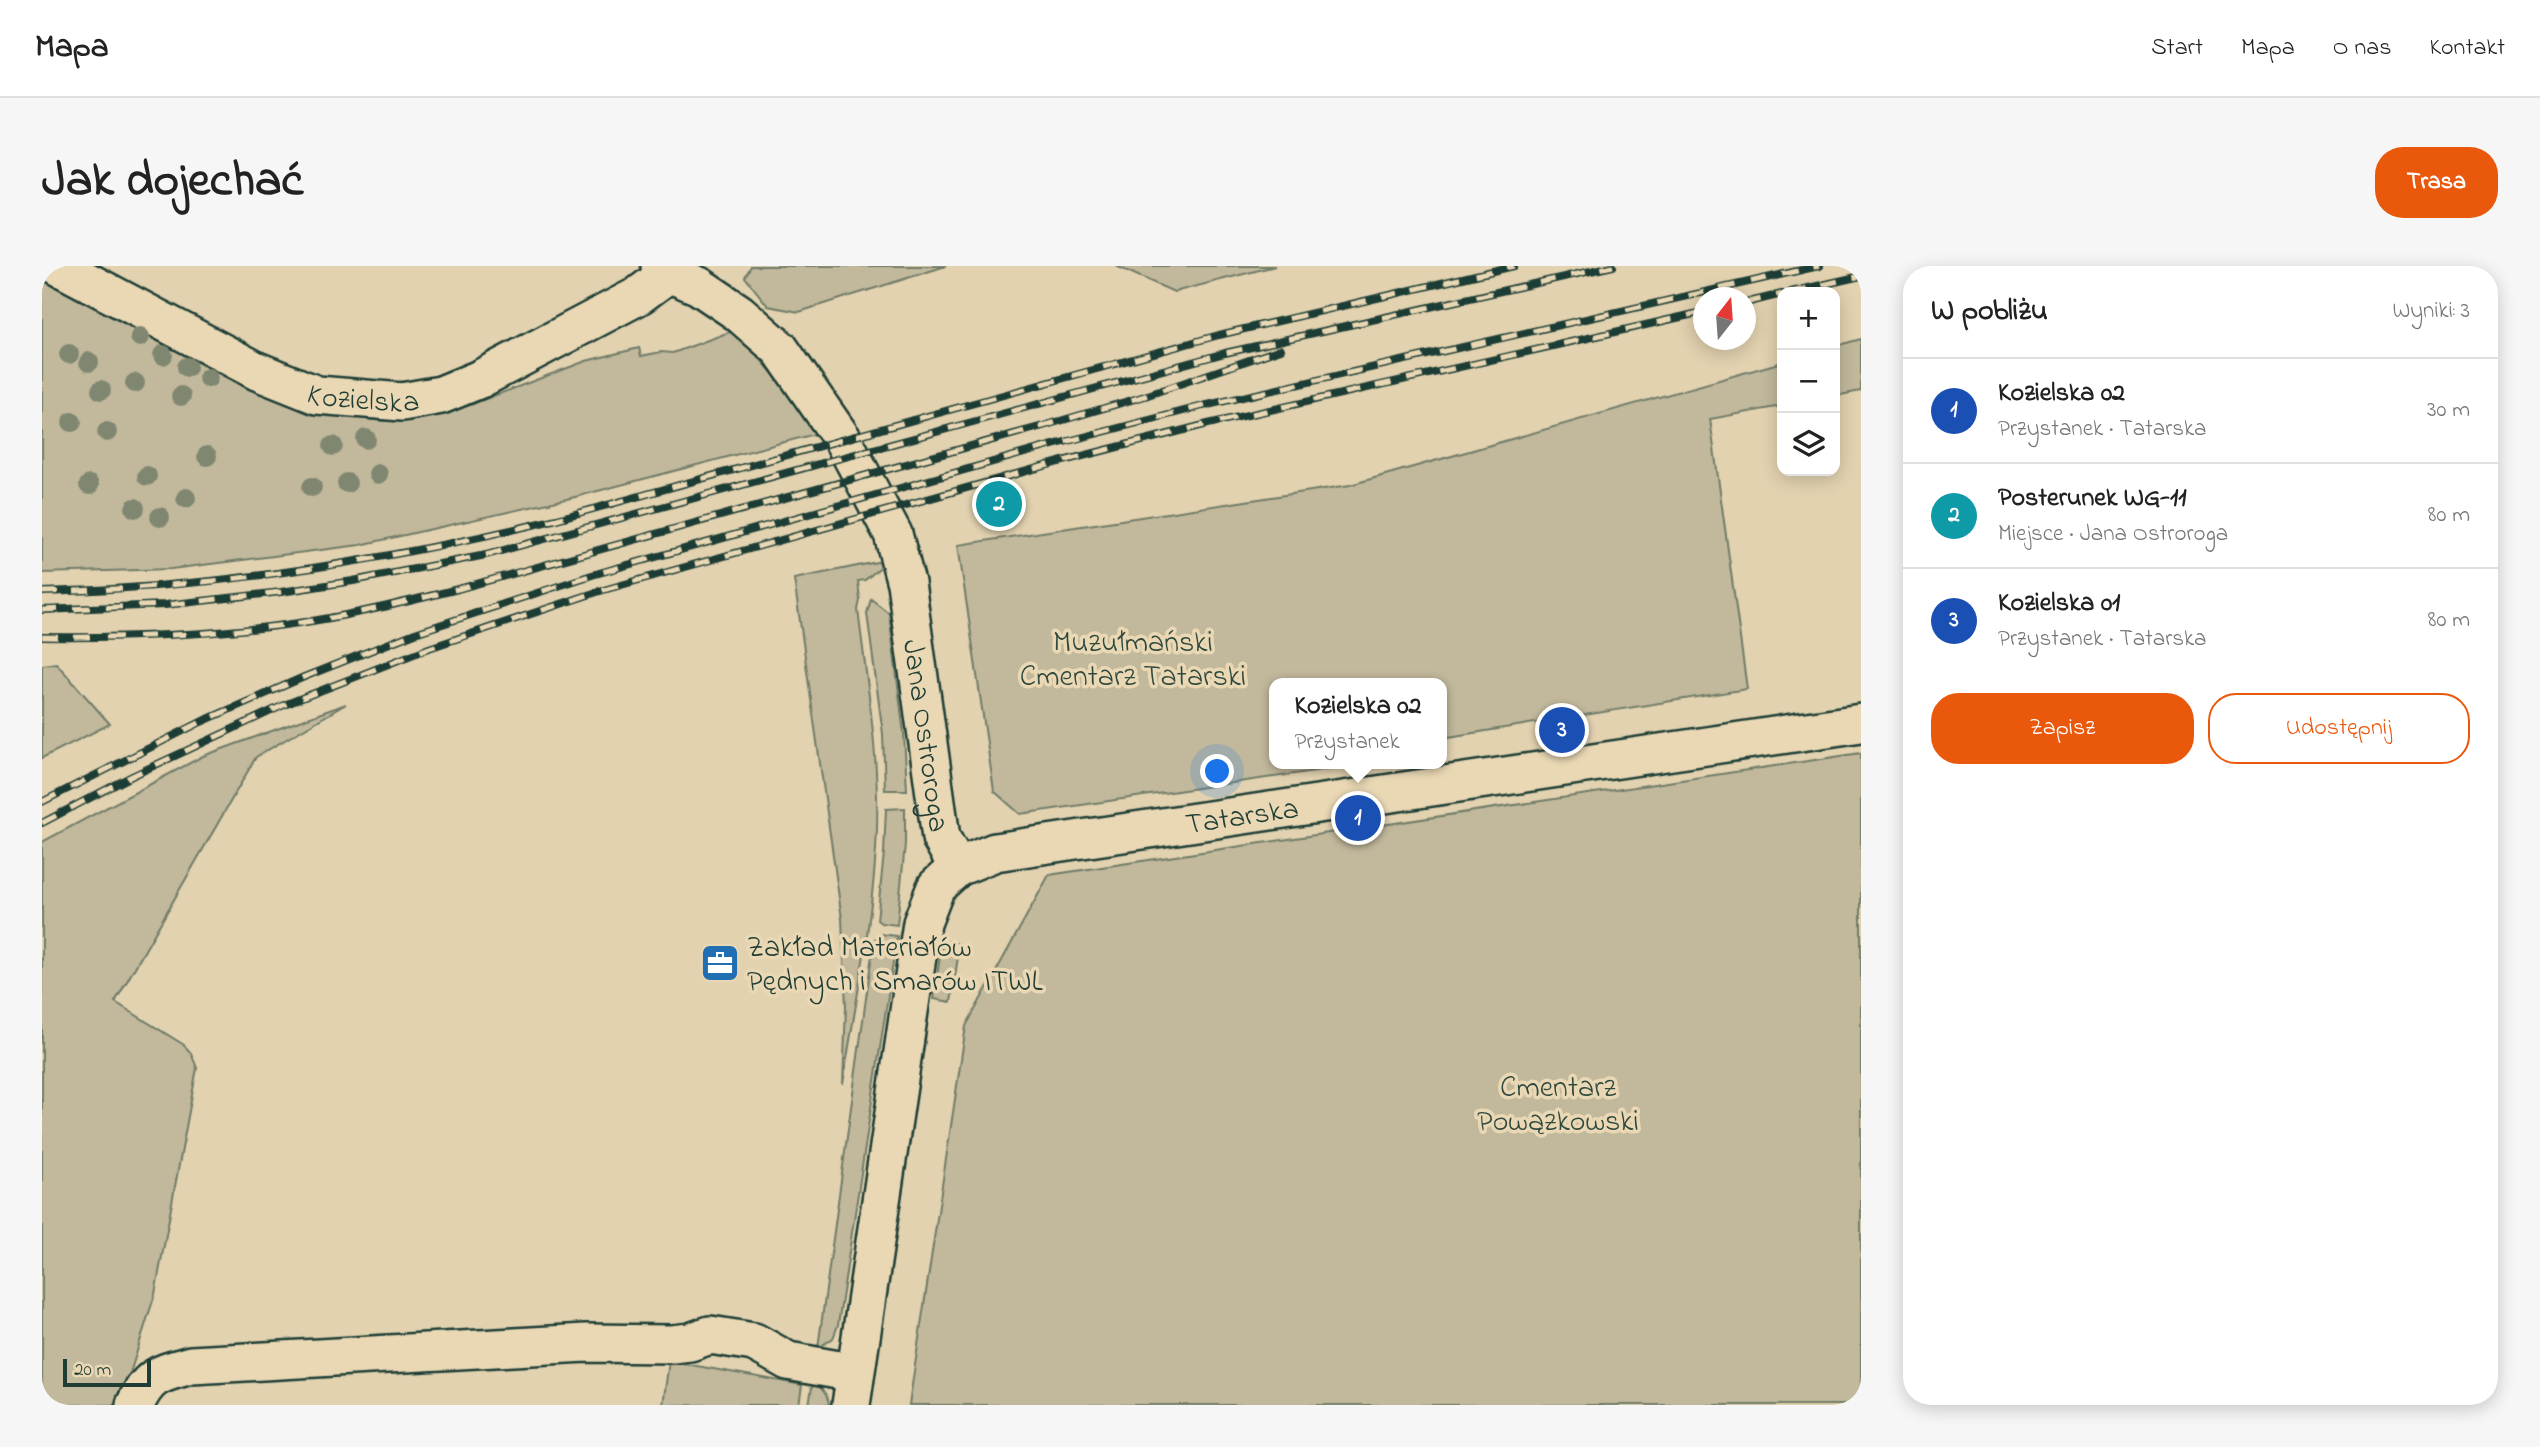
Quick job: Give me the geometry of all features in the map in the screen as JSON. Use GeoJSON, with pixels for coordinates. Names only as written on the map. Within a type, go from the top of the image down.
{"type":"FeatureCollection","features":[{"type":"Feature","properties":{"kind":"street","name":"Kozielska"},"geometry":{"type":"LineString","coordinates":[[58,266],[257,371],[317,395],[402,402],[441,395],[480,379],[638,296],[661,279],[663,269]]}},
{"type":"Feature","properties":{"kind":"street","name":"Jana Ostroroga"},"geometry":{"type":"LineString","coordinates":[[663,269],[683,277],[739,313],[780,349],[843,440],[893,534],[906,583],[941,838],[958,867],[936,887],[922,923],[853,1389]]}},
{"type":"Feature","properties":{"kind":"street","name":"Tatarska"},"geometry":{"type":"LineString","coordinates":[[958,867],[995,852],[1861,723]]}},
{"type":"Feature","properties":{"kind":"street"},"geometry":{"type":"LineString","coordinates":[[135,1405],[144,1385],[164,1373],[191,1365],[586,1343],[672,1344],[690,1342],[710,1335],[754,1342],[788,1362],[853,1389]]}},
{"type":"Feature","properties":{"kind":"green space"},"geometry":{"type":"Polygon","coordinates":[[[751,266],[946,266],[799,312],[768,306],[745,277],[751,266]]]}},
{"type":"Feature","properties":{"kind":"green space"},"geometry":{"type":"Polygon","coordinates":[[[1116,266],[1275,266],[1174,292],[1116,266]]]}},
{"type":"Feature","properties":{"kind":"green space"},"geometry":{"type":"Polygon","coordinates":[[[42,279],[226,375],[326,414],[386,421],[425,417],[470,405],[586,361],[639,348],[641,356],[661,352],[673,353],[735,330],[819,433],[571,498],[360,545],[171,569],[42,573],[42,279]]]}},
{"type":"Feature","properties":{"kind":"green space"},"geometry":{"type":"Polygon","coordinates":[[[1861,339],[1861,391],[1840,395],[1840,345],[1861,339]]]}},
{"type":"Feature","properties":{"kind":"green space","name":"Muzułmański Cmentarz Tatarski"},"geometry":{"type":"Polygon","coordinates":[[[1777,363],[1777,407],[1710,419],[1747,689],[1447,737],[1447,678],[1269,678],[1269,769],[1329,769],[1020,814],[994,791],[958,545],[1350,485],[1777,363]]]}},
{"type":"Feature","properties":{"kind":"green space"},"geometry":{"type":"Polygon","coordinates":[[[882,561],[883,565],[865,580],[858,581],[858,610],[874,746],[877,829],[868,925],[843,1084],[846,1007],[842,919],[794,579],[882,561]]]}},
{"type":"Feature","properties":{"kind":"green space"},"geometry":{"type":"Polygon","coordinates":[[[871,599],[889,613],[904,734],[907,790],[885,790],[883,734],[867,613],[871,599]]]}},
{"type":"Feature","properties":{"kind":"green space"},"geometry":{"type":"Polygon","coordinates":[[[56,663],[110,724],[42,758],[42,665],[56,663]]]}},
{"type":"Feature","properties":{"kind":"green space"},"geometry":{"type":"Polygon","coordinates":[[[346,704],[256,757],[115,1002],[184,1045],[191,1053],[197,1068],[155,1294],[120,1405],[42,1405],[42,842],[203,756],[346,704]]]}},
{"type":"Feature","properties":{"kind":"green space","name":"Cmentarz Powązkowski"},"geometry":{"type":"Polygon","coordinates":[[[1861,753],[1861,1405],[909,1405],[966,1026],[1049,875],[1861,753]]]}},
{"type":"Feature","properties":{"kind":"green space"},"geometry":{"type":"Polygon","coordinates":[[[905,808],[905,844],[897,925],[881,923],[877,920],[886,809],[905,808]]]}},
{"type":"Feature","properties":{"kind":"green space"},"geometry":{"type":"Polygon","coordinates":[[[880,934],[897,936],[838,1325],[833,1338],[818,1348],[874,940],[880,934]]]}},
{"type":"Feature","properties":{"kind":"green space"},"geometry":{"type":"Polygon","coordinates":[[[942,941],[960,944],[951,1002],[934,999],[942,941]]]}},
{"type":"Feature","properties":{"kind":"green space"},"geometry":{"type":"Polygon","coordinates":[[[669,1361],[802,1385],[799,1405],[663,1405],[669,1361]]]}},
{"type":"Feature","properties":{"kind":"green space"},"geometry":{"type":"Polygon","coordinates":[[[813,1381],[826,1394],[829,1405],[809,1405],[813,1381]]]}},
{"type":"Feature","properties":{"kind":"railway"},"geometry":{"type":"LineString","coordinates":[[42,592],[172,585],[301,570],[493,534],[557,519],[1219,335],[1514,266]]}},
{"type":"Feature","properties":{"kind":"railway"},"geometry":{"type":"LineString","coordinates":[[42,610],[165,605],[281,592],[486,555],[1225,353],[1613,266]]}},
{"type":"Feature","properties":{"kind":"railway"},"geometry":{"type":"LineString","coordinates":[[42,802],[201,722],[304,677],[415,633],[592,575],[1053,445],[1203,406],[1819,266]]}},
{"type":"Feature","properties":{"kind":"railway"},"geometry":{"type":"LineString","coordinates":[[1813,287],[1861,276]]}},
{"type":"Feature","properties":{"kind":"railway"},"geometry":{"type":"LineString","coordinates":[[1756,300],[1777,295]]}},
{"type":"Feature","properties":{"kind":"railway"},"geometry":{"type":"LineString","coordinates":[[42,823],[132,776],[284,705],[429,648],[600,591],[1059,462],[1208,424],[1693,314]]}},
{"type":"Feature","properties":{"kind":"railway"},"geometry":{"type":"LineString","coordinates":[[42,637],[144,636],[245,630],[331,618],[404,602],[1043,426],[1145,396],[1281,349]]}},
{"type":"Feature","properties":{"kind":"place","name":"Posterunek WG-11"},"geometry":{"type":"Point","coordinates":[999,504]}},
{"type":"Feature","properties":{"kind":"place","name":"Kozielska 01"},"geometry":{"type":"Point","coordinates":[1562,730]}},
{"type":"Feature","properties":{"kind":"place","name":"Kozielska 02"},"geometry":{"type":"Point","coordinates":[1358,818]}},
{"type":"Feature","properties":{"kind":"place","name":"Zakład Materiałów Pędnych i Smarów ITWL"},"geometry":{"type":"Point","coordinates":[720,963]}}]}
